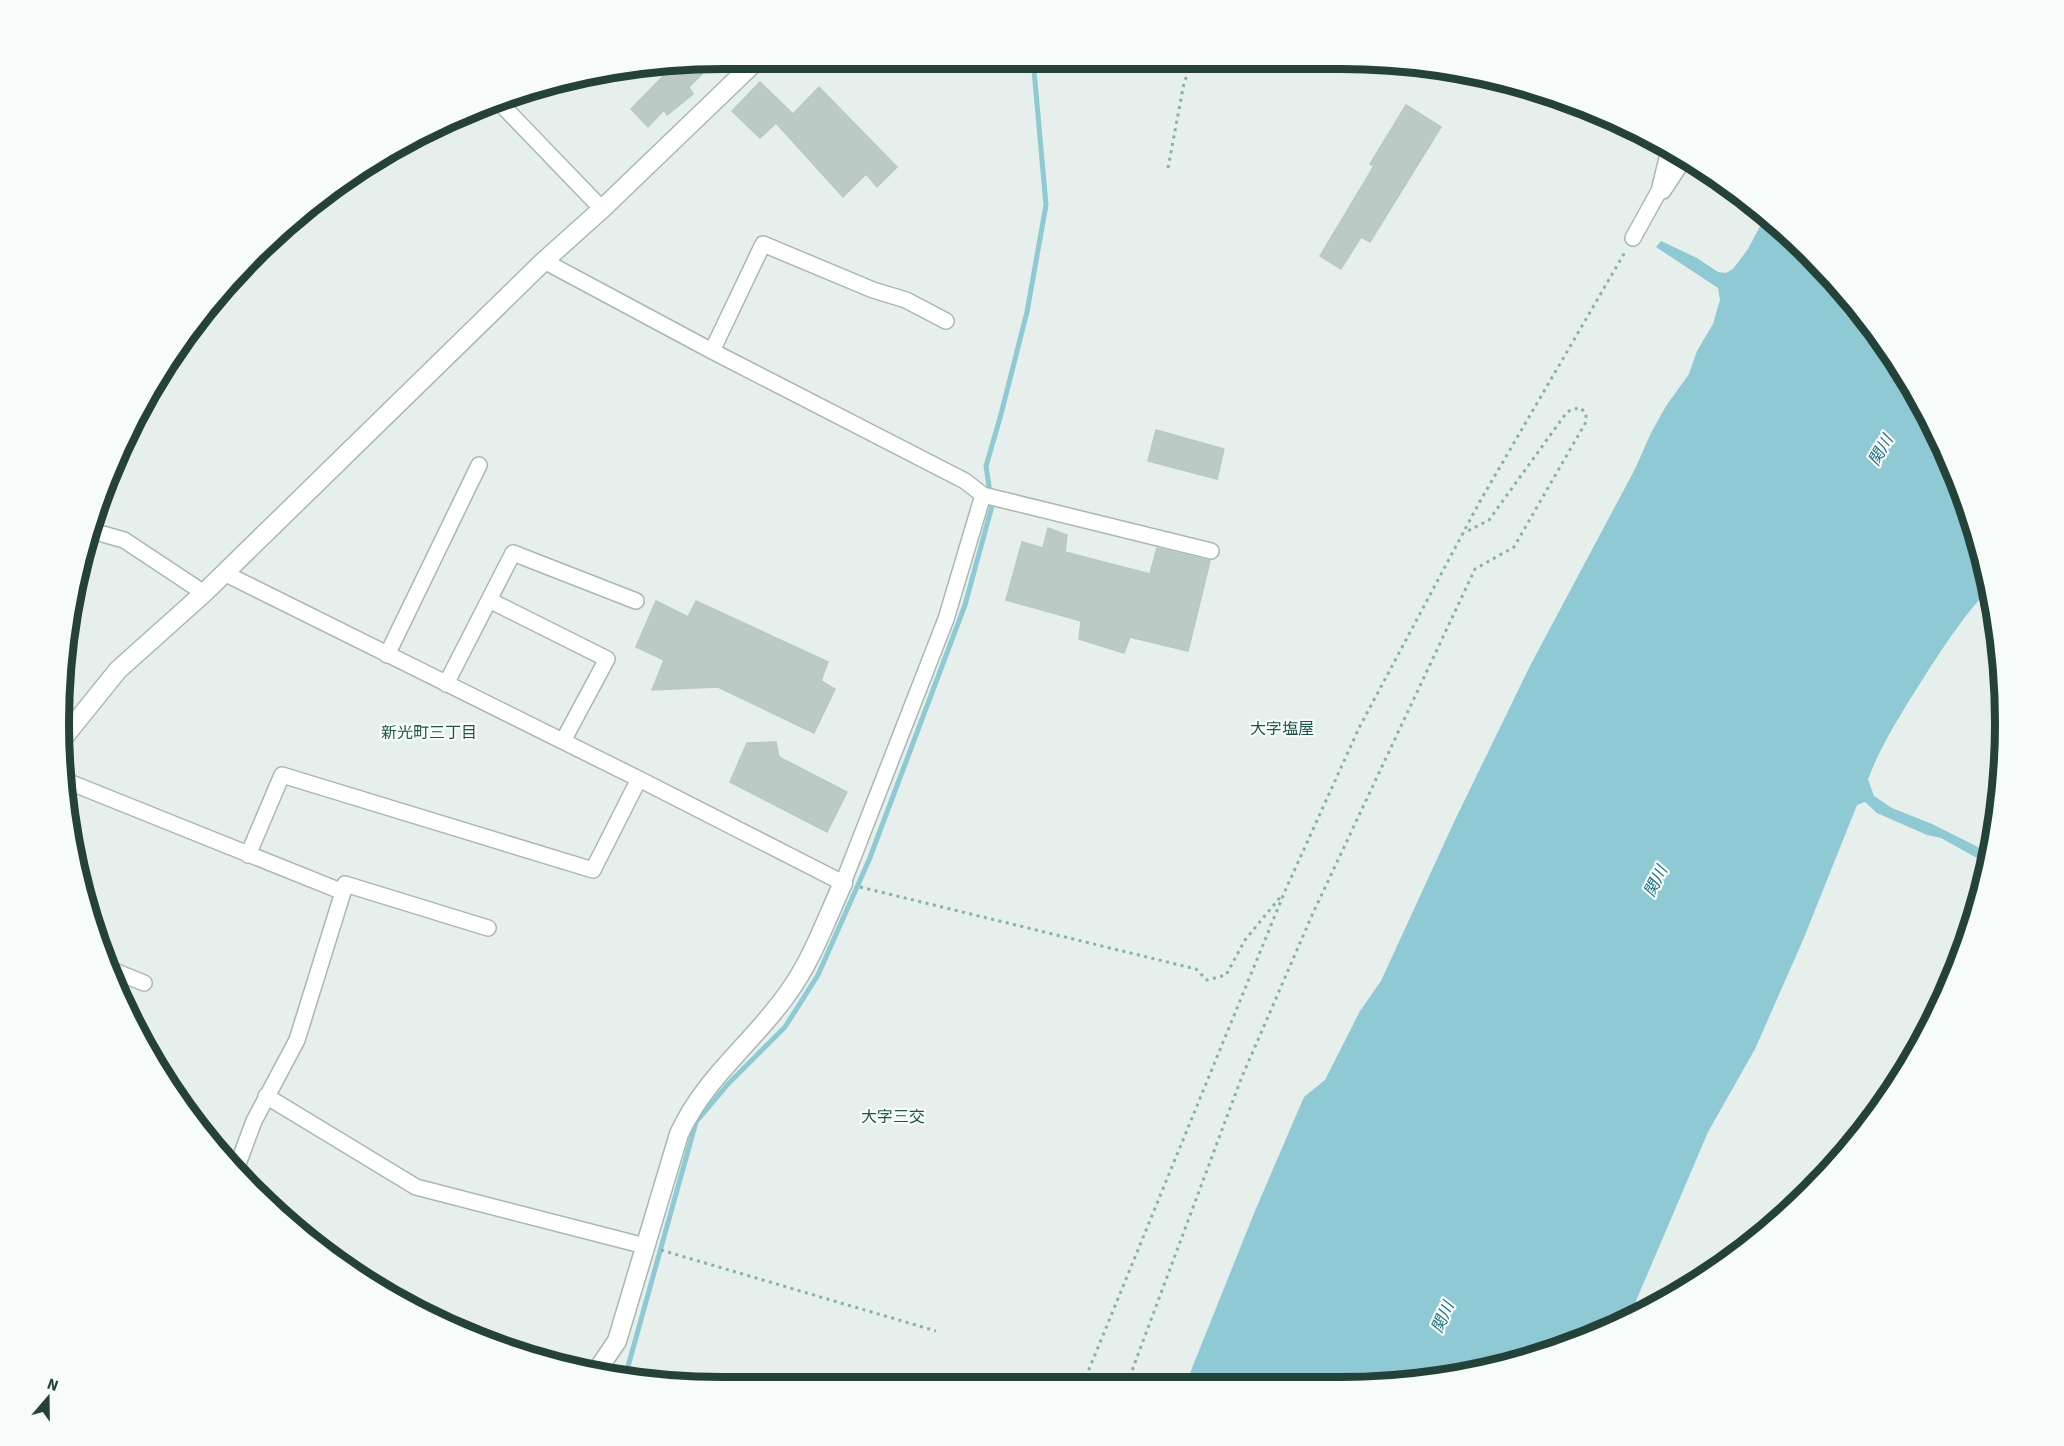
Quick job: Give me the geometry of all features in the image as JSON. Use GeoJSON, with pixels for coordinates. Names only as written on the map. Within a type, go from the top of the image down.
{"type":"FeatureCollection","features":[{"type":"Feature","properties":{"kind":"street"},"geometry":{"type":"LineString","coordinates":[[69,731],[118,670],[204,593],[544,261],[602,209],[747,69]]}},
{"type":"Feature","properties":{"kind":"street"},"geometry":{"type":"LineString","coordinates":[[504,107],[602,209]]}},
{"type":"Feature","properties":{"kind":"street"},"geometry":{"type":"LineString","coordinates":[[1633,238],[1659,191],[1667,157]]}},
{"type":"Feature","properties":{"kind":"street"},"geometry":{"type":"LineString","coordinates":[[1633,238],[1680,165]]}},
{"type":"Feature","properties":{"kind":"street"},"geometry":{"type":"LineString","coordinates":[[712,351],[763,244],[873,290],[906,300],[946,321]]}},
{"type":"Feature","properties":{"kind":"street"},"geometry":{"type":"LineString","coordinates":[[544,261],[712,351],[965,481],[983,495],[1211,551]]}},
{"type":"Feature","properties":{"kind":"street"},"geometry":{"type":"LineString","coordinates":[[387,655],[479,465]]}},
{"type":"Feature","properties":{"kind":"street"},"geometry":{"type":"LineString","coordinates":[[601,1365],[617,1341],[679,1134],[690,1111],[708,1084],[738,1054],[788,994],[804,968],[843,883],[946,619],[983,495]]}},
{"type":"Feature","properties":{"kind":"street"},"geometry":{"type":"LineString","coordinates":[[98,533],[124,540],[204,593]]}},
{"type":"Feature","properties":{"kind":"street"},"geometry":{"type":"LineString","coordinates":[[446,684],[513,553],[636,601]]}},
{"type":"Feature","properties":{"kind":"street"},"geometry":{"type":"LineString","coordinates":[[224,573],[843,883]]}},
{"type":"Feature","properties":{"kind":"street"},"geometry":{"type":"LineString","coordinates":[[489,600],[608,659],[563,741]]}},
{"type":"Feature","properties":{"kind":"street"},"geometry":{"type":"LineString","coordinates":[[248,855],[282,775],[593,870],[639,779]]}},
{"type":"Feature","properties":{"kind":"street"},"geometry":{"type":"LineString","coordinates":[[72,783],[343,892]]}},
{"type":"Feature","properties":{"kind":"street"},"geometry":{"type":"LineString","coordinates":[[239,1162],[254,1121],[297,1040],[345,884],[488,928]]}},
{"type":"Feature","properties":{"kind":"street"},"geometry":{"type":"LineString","coordinates":[[119,973],[144,983]]}},
{"type":"Feature","properties":{"kind":"street"},"geometry":{"type":"LineString","coordinates":[[266,1096],[416,1187],[645,1246]]}},
{"type":"Feature","properties":{"kind":"path"},"geometry":{"type":"LineString","coordinates":[[1168,168],[1184,82],[1189,69]]}},
{"type":"Feature","properties":{"kind":"path"},"geometry":{"type":"LineString","coordinates":[[1086,1377],[1285,891],[1359,728],[1462,534],[1633,238]]}},
{"type":"Feature","properties":{"kind":"path"},"geometry":{"type":"LineString","coordinates":[[1129,1377],[1241,1079],[1312,912],[1475,569],[1514,547],[1586,422],[1586,414],[1581,408],[1567,412],[1489,520],[1462,534]]}},
{"type":"Feature","properties":{"kind":"path"},"geometry":{"type":"LineString","coordinates":[[843,883],[1196,969],[1207,980],[1226,975],[1245,940],[1285,891]]}},
{"type":"Feature","properties":{"kind":"path"},"geometry":{"type":"LineString","coordinates":[[645,1246],[936,1331]]}},
{"type":"Feature","properties":{"kind":"water","name":"関川"},"geometry":{"type":"Polygon","coordinates":[[[1762,223],[1833,292],[1885,360],[1928,434],[1945,473],[1973,554],[1982,597],[1951,636],[1905,707],[1868,779],[1874,796],[1892,808],[1932,824],[1982,849],[1980,860],[1941,838],[1927,835],[1877,813],[1865,802],[1857,805],[1803,940],[1755,1049],[1708,1132],[1633,1308],[1591,1327],[1510,1355],[1426,1371],[1384,1376],[1188,1377],[1304,1097],[1325,1080],[1360,1011],[1381,981],[1454,822],[1531,664],[1635,469],[1651,433],[1666,406],[1689,374],[1697,351],[1713,324],[1720,300],[1718,288],[1656,247],[1661,241],[1697,258],[1718,272],[1726,273],[1733,269],[1748,249],[1762,223]]]}},
{"type":"Feature","properties":{"kind":"building"},"geometry":{"type":"Polygon","coordinates":[[[697,70],[702,74],[689,87],[693,94],[667,115],[664,110],[648,127],[631,109],[668,71],[697,70]]]}},
{"type":"Feature","properties":{"kind":"building"},"geometry":{"type":"Polygon","coordinates":[[[760,82],[793,114],[819,87],[897,167],[877,187],[866,174],[843,197],[776,123],[760,138],[732,111],[760,82]]]}},
{"type":"Feature","properties":{"kind":"building"},"geometry":{"type":"Polygon","coordinates":[[[1406,105],[1441,127],[1370,242],[1361,237],[1341,269],[1320,256],[1374,166],[1370,164],[1406,105]]]}},
{"type":"Feature","properties":{"kind":"building"},"geometry":{"type":"Polygon","coordinates":[[[1156,430],[1224,449],[1217,479],[1148,461],[1156,430]]]}},
{"type":"Feature","properties":{"kind":"building"},"geometry":{"type":"Polygon","coordinates":[[[1048,528],[1067,535],[1065,552],[1150,574],[1157,548],[1210,561],[1188,651],[1130,637],[1124,653],[1079,639],[1081,621],[1006,600],[1022,542],[1043,548],[1048,528]]]}},
{"type":"Feature","properties":{"kind":"building"},"geometry":{"type":"Polygon","coordinates":[[[656,601],[688,617],[696,601],[828,662],[821,681],[835,689],[814,733],[718,687],[652,690],[664,660],[636,647],[656,601]]]}},
{"type":"Feature","properties":{"kind":"building"},"geometry":{"type":"Polygon","coordinates":[[[776,742],[779,757],[847,792],[827,832],[730,782],[747,743],[776,742]]]}},
{"type":"Feature","properties":{"kind":"waterway"},"geometry":{"type":"LineString","coordinates":[[627,1369],[696,1122],[728,1084],[785,1027],[818,975],[869,860],[965,605],[992,506],[986,466],[1027,312],[1046,205],[1034,69]]}},
{"type":"Feature","properties":{"kind":"district","name":"大字塩屋"},"geometry":{"type":"Point","coordinates":[1282,728]}},
{"type":"Feature","properties":{"kind":"district","name":"新光町三丁目"},"geometry":{"type":"Point","coordinates":[429,732]}},
{"type":"Feature","properties":{"kind":"district","name":"大字三交"},"geometry":{"type":"Point","coordinates":[893,1116]}}]}
